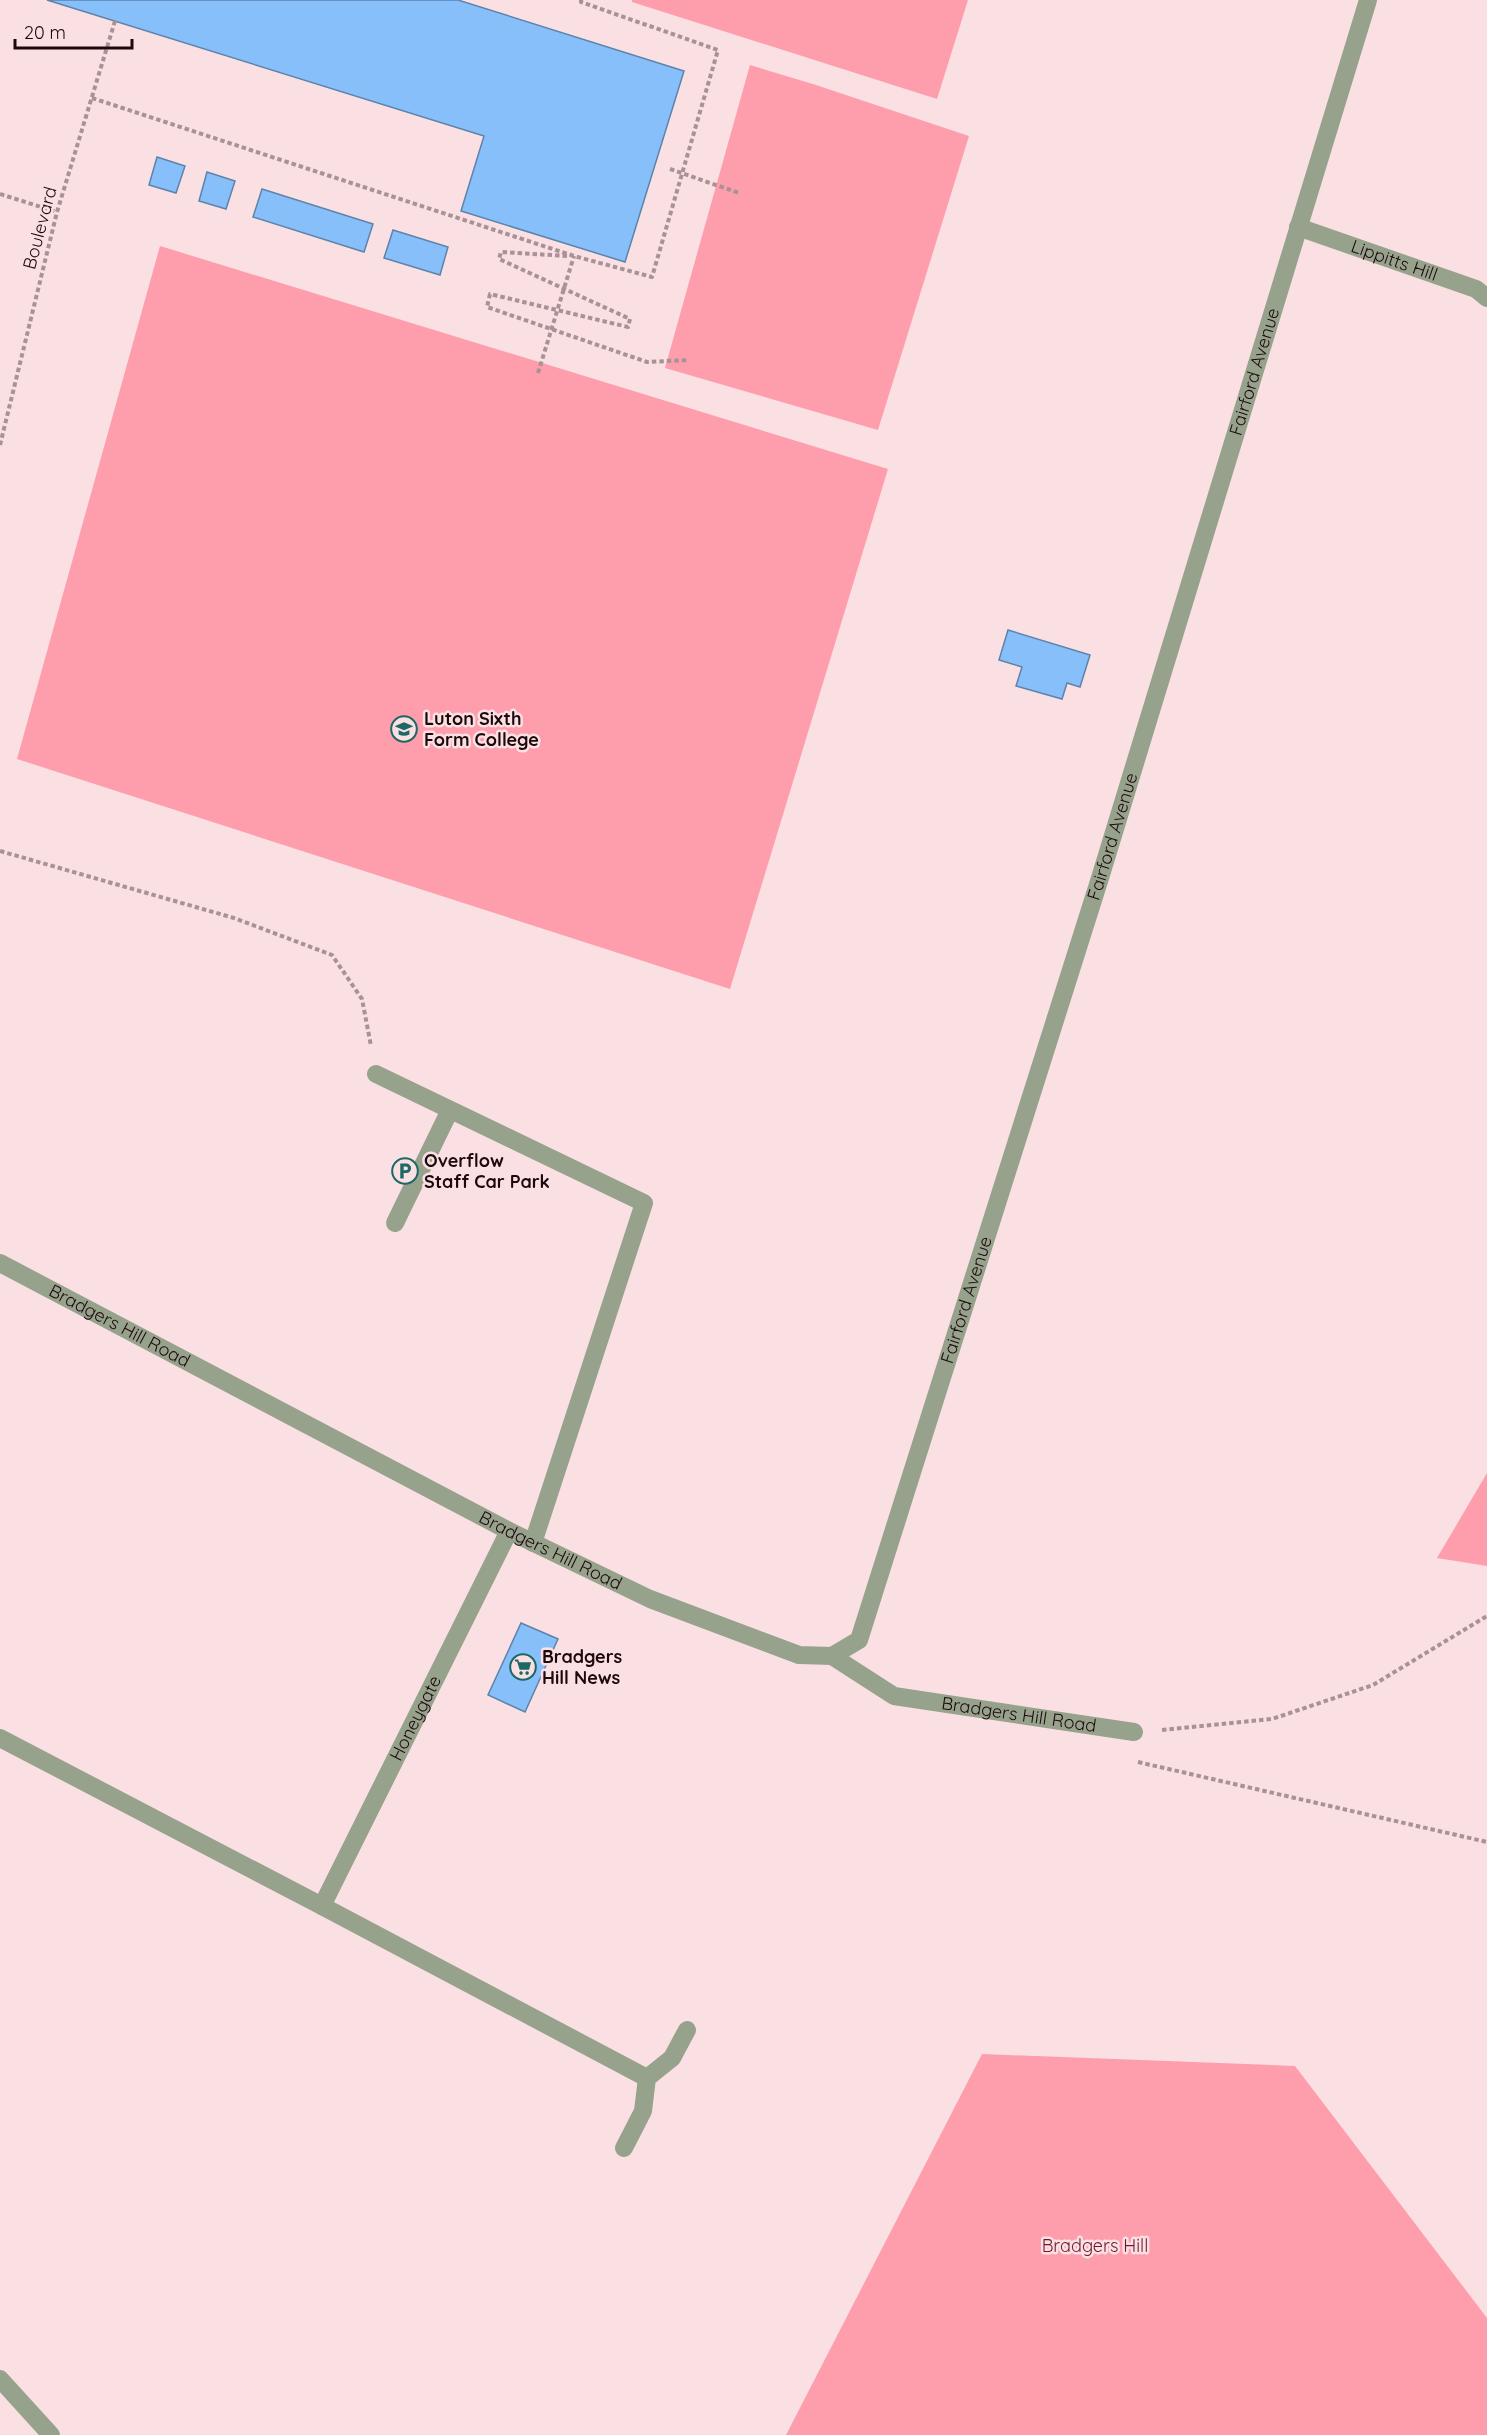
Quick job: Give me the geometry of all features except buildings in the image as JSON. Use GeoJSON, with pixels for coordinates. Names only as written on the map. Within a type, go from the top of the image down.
{"type":"FeatureCollection","features":[{"type":"Feature","properties":{"kind":"street","name":"Fairford Avenue"},"geometry":{"type":"LineString","coordinates":[[832,1656],[859,1640],[1096,889],[1368,0]]}},
{"type":"Feature","properties":{"kind":"street","name":"Lippitts Hill"},"geometry":{"type":"LineString","coordinates":[[1298,227],[1476,289],[1487,298]]}},
{"type":"Feature","properties":{"kind":"street"},"geometry":{"type":"LineString","coordinates":[[376,1074],[644,1203],[533,1543]]}},
{"type":"Feature","properties":{"kind":"street"},"geometry":{"type":"LineString","coordinates":[[395,1223],[450,1110]]}},
{"type":"Feature","properties":{"kind":"street","name":"Bradgers Hill Road"},"geometry":{"type":"LineString","coordinates":[[0,1263],[509,1532],[651,1599],[799,1655],[832,1656],[894,1696],[1134,1732]]}},
{"type":"Feature","properties":{"kind":"street","name":"Honeygate"},"geometry":{"type":"LineString","coordinates":[[322,1905],[509,1532]]}},
{"type":"Feature","properties":{"kind":"street"},"geometry":{"type":"LineString","coordinates":[[0,1738],[322,1905],[647,2078]]}},
{"type":"Feature","properties":{"kind":"street"},"geometry":{"type":"LineString","coordinates":[[624,2148],[643,2111],[647,2078],[672,2058],[687,2030]]}},
{"type":"Feature","properties":{"kind":"street"},"geometry":{"type":"LineString","coordinates":[[0,2379],[51,2435]]}},
{"type":"Feature","properties":{"kind":"path"},"geometry":{"type":"LineString","coordinates":[[92,98],[574,256],[652,277],[718,50],[574,0]]}},
{"type":"Feature","properties":{"kind":"path","name":"Boulevard"},"geometry":{"type":"LineString","coordinates":[[0,445],[57,212],[115,21]]}},
{"type":"Feature","properties":{"kind":"path"},"geometry":{"type":"LineString","coordinates":[[670,169],[739,193]]}},
{"type":"Feature","properties":{"kind":"path"},"geometry":{"type":"LineString","coordinates":[[0,194],[57,212]]}},
{"type":"Feature","properties":{"kind":"path"},"geometry":{"type":"LineString","coordinates":[[574,256],[501,252],[499,259],[630,319],[628,327],[490,294],[487,307],[647,362],[689,360]]}},
{"type":"Feature","properties":{"kind":"path"},"geometry":{"type":"LineString","coordinates":[[538,373],[574,256]]}},
{"type":"Feature","properties":{"kind":"path"},"geometry":{"type":"LineString","coordinates":[[0,851],[234,918],[332,955],[362,999],[376,1074]]}},
{"type":"Feature","properties":{"kind":"path"},"geometry":{"type":"LineString","coordinates":[[1134,1732],[1272,1719],[1373,1685],[1487,1616]]}},
{"type":"Feature","properties":{"kind":"path"},"geometry":{"type":"LineString","coordinates":[[1137,1762],[1487,1842]]}},
{"type":"Feature","properties":{"kind":"green space"},"geometry":{"type":"Polygon","coordinates":[[[632,0],[968,0],[937,99],[632,2],[632,0]]]}},
{"type":"Feature","properties":{"kind":"green space"},"geometry":{"type":"Polygon","coordinates":[[[750,65],[969,136],[878,430],[665,368],[750,65]]]}},
{"type":"Feature","properties":{"kind":"green space"},"geometry":{"type":"Polygon","coordinates":[[[160,246],[888,469],[730,989],[17,759],[160,246]]]}},
{"type":"Feature","properties":{"kind":"green space"},"geometry":{"type":"Polygon","coordinates":[[[1487,1473],[1487,1566],[1437,1558],[1487,1473]]]}},
{"type":"Feature","properties":{"kind":"green space","name":"Bradgers Hill"},"geometry":{"type":"Polygon","coordinates":[[[982,2054],[1295,2066],[1487,2318],[1487,2435],[786,2435],[982,2054]]]}},
{"type":"Feature","properties":{"kind":"place","name":"Luton Sixth Form College"},"geometry":{"type":"Point","coordinates":[404,729]}},
{"type":"Feature","properties":{"kind":"place","name":"Overflow Staff Car Park"},"geometry":{"type":"Point","coordinates":[405,1171]}},
{"type":"Feature","properties":{"kind":"place","name":"Bradgers Hill News"},"geometry":{"type":"Point","coordinates":[523,1667]}}]}
